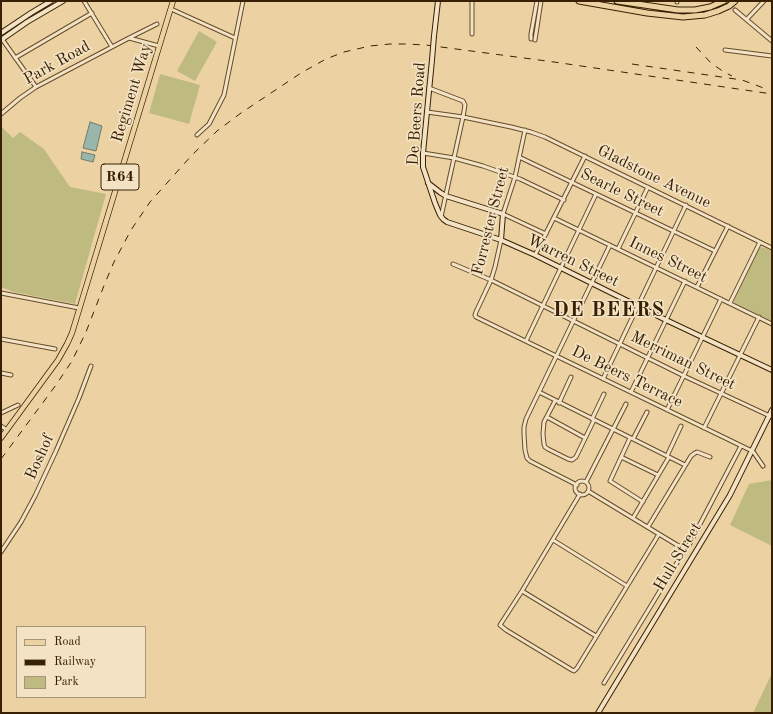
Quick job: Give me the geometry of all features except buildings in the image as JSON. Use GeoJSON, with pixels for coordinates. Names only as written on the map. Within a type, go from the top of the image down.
{"type":"FeatureCollection","features":[{"type":"Feature","properties":{"kind":"highway"},"geometry":{"type":"LineString","coordinates":[[579,1],[599,3],[647,13],[683,17],[705,15],[729,6],[735,1]]}},
{"type":"Feature","properties":{"kind":"highway"},"geometry":{"type":"LineString","coordinates":[[617,1],[678,10],[695,10],[724,1]]}},
{"type":"Feature","properties":{"kind":"main road","name":"Regiment Way"},"geometry":{"type":"LineString","coordinates":[[80,308],[173,1]]}},
{"type":"Feature","properties":{"kind":"main road","name":"R64"},"geometry":{"type":"LineString","coordinates":[[1,438],[60,356],[72,333],[80,308]]}},
{"type":"Feature","properties":{"kind":"street"},"geometry":{"type":"LineString","coordinates":[[1,33],[51,1]]}},
{"type":"Feature","properties":{"kind":"street"},"geometry":{"type":"LineString","coordinates":[[36,87],[1,39],[63,1]]}},
{"type":"Feature","properties":{"kind":"street"},"geometry":{"type":"LineString","coordinates":[[84,1],[112,47]]}},
{"type":"Feature","properties":{"kind":"street"},"geometry":{"type":"LineString","coordinates":[[197,135],[209,124],[223,98],[243,1]]}},
{"type":"Feature","properties":{"kind":"street","name":"De Beers Road"},"geometry":{"type":"LineString","coordinates":[[438,1],[423,167],[442,217],[447,222]]}},
{"type":"Feature","properties":{"kind":"street"},"geometry":{"type":"LineString","coordinates":[[472,1],[472,34]]}},
{"type":"Feature","properties":{"kind":"street"},"geometry":{"type":"LineString","coordinates":[[537,1],[531,34],[533,39],[536,34],[541,1]]}},
{"type":"Feature","properties":{"kind":"street"},"geometry":{"type":"LineString","coordinates":[[747,19],[764,1]]}},
{"type":"Feature","properties":{"kind":"street"},"geometry":{"type":"LineString","coordinates":[[171,9],[235,38]]}},
{"type":"Feature","properties":{"kind":"street"},"geometry":{"type":"LineString","coordinates":[[735,10],[772,40]]}},
{"type":"Feature","properties":{"kind":"street"},"geometry":{"type":"LineString","coordinates":[[15,58],[92,13]]}},
{"type":"Feature","properties":{"kind":"street","name":"Park Road"},"geometry":{"type":"LineString","coordinates":[[1,114],[36,87],[157,24]]}},
{"type":"Feature","properties":{"kind":"street"},"geometry":{"type":"LineString","coordinates":[[142,32],[143,42]]}},
{"type":"Feature","properties":{"kind":"street"},"geometry":{"type":"LineString","coordinates":[[129,38],[159,46]]}},
{"type":"Feature","properties":{"kind":"street"},"geometry":{"type":"LineString","coordinates":[[725,50],[772,56]]}},
{"type":"Feature","properties":{"kind":"street"},"geometry":{"type":"LineString","coordinates":[[429,88],[463,101],[465,105],[442,217]]}},
{"type":"Feature","properties":{"kind":"street","name":"Gladstone Avenue"},"geometry":{"type":"LineString","coordinates":[[427,112],[463,117],[525,130],[545,137],[772,248]]}},
{"type":"Feature","properties":{"kind":"street","name":"Forrester Street"},"geometry":{"type":"LineString","coordinates":[[475,316],[491,280],[495,267],[501,240],[504,214],[515,177],[525,130]]}},
{"type":"Feature","properties":{"kind":"street"},"geometry":{"type":"LineString","coordinates":[[423,154],[454,158],[483,166],[515,177],[564,200]]}},
{"type":"Feature","properties":{"kind":"street"},"geometry":{"type":"LineString","coordinates":[[535,255],[585,156]]}},
{"type":"Feature","properties":{"kind":"street","name":"Searle Street"},"geometry":{"type":"LineString","coordinates":[[519,157],[715,251]]}},
{"type":"Feature","properties":{"kind":"street"},"geometry":{"type":"LineString","coordinates":[[428,183],[446,196],[504,214],[546,234]]}},
{"type":"Feature","properties":{"kind":"street"},"geometry":{"type":"LineString","coordinates":[[618,249],[648,187]]}},
{"type":"Feature","properties":{"kind":"street"},"geometry":{"type":"LineString","coordinates":[[526,341],[596,194]]}},
{"type":"Feature","properties":{"kind":"street"},"geometry":{"type":"LineString","coordinates":[[603,379],[686,205]]}},
{"type":"Feature","properties":{"kind":"street","name":"Innes Street"},"geometry":{"type":"LineString","coordinates":[[554,218],[772,324]]}},
{"type":"Feature","properties":{"kind":"street","name":"Warren Street"},"geometry":{"type":"LineString","coordinates":[[447,222],[501,240],[535,255],[666,320],[772,370]]}},
{"type":"Feature","properties":{"kind":"street"},"geometry":{"type":"LineString","coordinates":[[698,287],[728,226]]}},
{"type":"Feature","properties":{"kind":"street"},"geometry":{"type":"LineString","coordinates":[[730,303],[760,242]]}},
{"type":"Feature","properties":{"kind":"street"},"geometry":{"type":"LineString","coordinates":[[577,485],[530,461],[526,455],[524,434],[525,423],[610,245]]}},
{"type":"Feature","properties":{"kind":"street","name":"Merriman Street"},"geometry":{"type":"LineString","coordinates":[[453,264],[543,305],[684,376],[771,417]]}},
{"type":"Feature","properties":{"kind":"street"},"geometry":{"type":"LineString","coordinates":[[631,392],[685,282]]}},
{"type":"Feature","properties":{"kind":"street"},"geometry":{"type":"LineString","coordinates":[[1,293],[80,308]]}},
{"type":"Feature","properties":{"kind":"street"},"geometry":{"type":"LineString","coordinates":[[668,410],[721,299]]}},
{"type":"Feature","properties":{"kind":"street","name":"De Beers Terrace"},"geometry":{"type":"LineString","coordinates":[[475,316],[752,450]]}},
{"type":"Feature","properties":{"kind":"street"},"geometry":{"type":"LineString","coordinates":[[704,428],[758,317]]}},
{"type":"Feature","properties":{"kind":"street"},"geometry":{"type":"LineString","coordinates":[[1,339],[55,349]]}},
{"type":"Feature","properties":{"kind":"street","name":"Boshof"},"geometry":{"type":"LineString","coordinates":[[1,552],[21,522],[35,496],[79,398],[91,366]]}},
{"type":"Feature","properties":{"kind":"street"},"geometry":{"type":"LineString","coordinates":[[1,373],[11,375]]}},
{"type":"Feature","properties":{"kind":"street"},"geometry":{"type":"LineString","coordinates":[[559,403],[571,377]]}},
{"type":"Feature","properties":{"kind":"street"},"geometry":{"type":"LineString","coordinates":[[539,392],[685,465]]}},
{"type":"Feature","properties":{"kind":"street"},"geometry":{"type":"LineString","coordinates":[[555,401],[544,422],[542,434],[544,444],[548,449],[568,460],[572,460],[576,457],[604,394]]}},
{"type":"Feature","properties":{"kind":"street"},"geometry":{"type":"LineString","coordinates":[[580,494],[585,494],[588,492],[588,485],[586,482],[626,404]]}},
{"type":"Feature","properties":{"kind":"street"},"geometry":{"type":"LineString","coordinates":[[1,413],[18,405]]}},
{"type":"Feature","properties":{"kind":"street","name":"Hull Street"},"geometry":{"type":"LineString","coordinates":[[598,713],[730,495],[752,450],[771,417],[772,410]]}},
{"type":"Feature","properties":{"kind":"street"},"geometry":{"type":"LineString","coordinates":[[643,502],[610,482],[610,479],[647,412]]}},
{"type":"Feature","properties":{"kind":"street"},"geometry":{"type":"LineString","coordinates":[[547,417],[585,438]]}},
{"type":"Feature","properties":{"kind":"street"},"geometry":{"type":"LineString","coordinates":[[1,426],[7,430]]}},
{"type":"Feature","properties":{"kind":"street"},"geometry":{"type":"LineString","coordinates":[[633,518],[668,456],[681,426]]}},
{"type":"Feature","properties":{"kind":"street","name":"Hull Street"},"geometry":{"type":"LineString","coordinates":[[588,492],[677,545],[686,548],[689,545],[741,446]]}},
{"type":"Feature","properties":{"kind":"street"},"geometry":{"type":"LineString","coordinates":[[752,450],[763,466]]}},
{"type":"Feature","properties":{"kind":"street"},"geometry":{"type":"LineString","coordinates":[[648,527],[691,456],[695,453],[700,453],[710,457]]}},
{"type":"Feature","properties":{"kind":"street"},"geometry":{"type":"LineString","coordinates":[[621,457],[658,475]]}},
{"type":"Feature","properties":{"kind":"street"},"geometry":{"type":"LineString","coordinates":[[580,494],[576,491],[577,485],[580,482],[586,482]]}},
{"type":"Feature","properties":{"kind":"street"},"geometry":{"type":"LineString","coordinates":[[580,494],[500,625],[572,670],[574,671],[577,668],[659,534]]}},
{"type":"Feature","properties":{"kind":"street"},"geometry":{"type":"LineString","coordinates":[[553,540],[627,586]]}},
{"type":"Feature","properties":{"kind":"street"},"geometry":{"type":"LineString","coordinates":[[604,683],[686,548]]}},
{"type":"Feature","properties":{"kind":"street"},"geometry":{"type":"LineString","coordinates":[[522,591],[596,636]]}},
{"type":"Feature","properties":{"kind":"green space"},"geometry":{"type":"Polygon","coordinates":[[[199,31],[217,42],[195,81],[177,71],[199,31]]]}},
{"type":"Feature","properties":{"kind":"green space"},"geometry":{"type":"Polygon","coordinates":[[[160,74],[200,85],[189,124],[149,113],[160,74]]]}},
{"type":"Feature","properties":{"kind":"green space"},"geometry":{"type":"Polygon","coordinates":[[[1,126],[13,138],[20,132],[44,149],[70,187],[106,194],[75,304],[14,292],[1,287],[1,126]]]}},
{"type":"Feature","properties":{"kind":"green space"},"geometry":{"type":"Polygon","coordinates":[[[761,247],[772,251],[772,321],[735,303],[734,301],[758,249],[761,247]]]}},
{"type":"Feature","properties":{"kind":"green space"},"geometry":{"type":"Polygon","coordinates":[[[772,480],[772,546],[730,525],[749,484],[772,480]]]}},
{"type":"Feature","properties":{"kind":"green space"},"geometry":{"type":"Polygon","coordinates":[[[772,673],[772,713],[753,713],[772,673]]]}},
{"type":"Feature","properties":{"kind":"water"},"geometry":{"type":"Polygon","coordinates":[[[90,122],[102,126],[96,151],[83,148],[90,122]]]}},
{"type":"Feature","properties":{"kind":"water"},"geometry":{"type":"Polygon","coordinates":[[[82,152],[95,155],[93,162],[81,159],[82,152]]]}},
{"type":"Feature","properties":{"kind":"railway"},"geometry":{"type":"LineString","coordinates":[[1,459],[72,361],[86,332],[114,262],[131,230],[150,202],[192,155],[217,131],[301,73],[326,59],[344,52],[370,46],[390,44],[426,45],[772,94]]}},
{"type":"Feature","properties":{"kind":"railway"},"geometry":{"type":"LineString","coordinates":[[696,47],[711,63],[732,76]]}},
{"type":"Feature","properties":{"kind":"railway"},"geometry":{"type":"LineString","coordinates":[[632,64],[742,80],[769,90]]}},
{"type":"Feature","properties":{"kind":"district","name":"DE BEERS"},"geometry":{"type":"Point","coordinates":[609,311]}}]}
